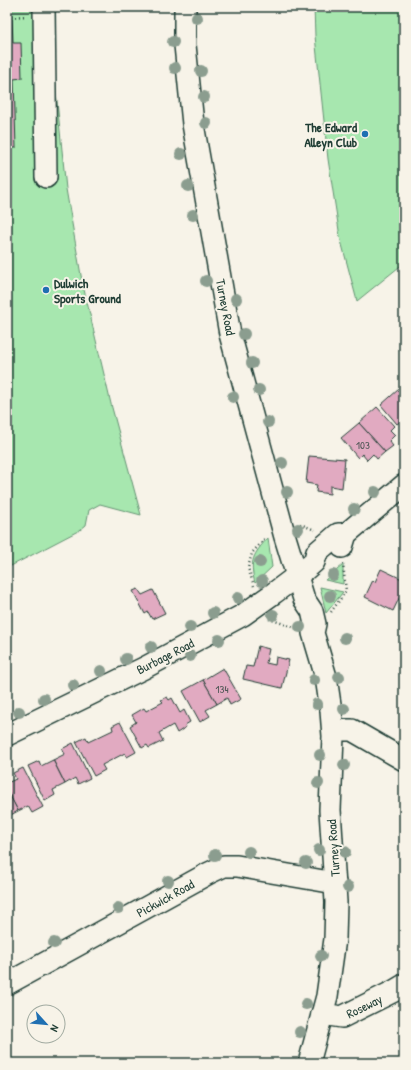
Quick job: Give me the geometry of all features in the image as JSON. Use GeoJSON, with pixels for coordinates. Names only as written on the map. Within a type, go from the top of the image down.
{"type":"FeatureCollection","features":[{"type":"Feature","properties":{"kind":"street"},"geometry":{"type":"LineString","coordinates":[[44,7],[46,178]]}},
{"type":"Feature","properties":{"kind":"street","name":"Turney Road"},"geometry":{"type":"LineString","coordinates":[[185,7],[185,45],[193,124],[230,334],[285,536],[304,599],[300,616],[326,676],[333,730],[330,810],[336,916],[334,944],[331,974],[309,1063]]}},
{"type":"Feature","properties":{"kind":"street","name":"Burbage Road"},"geometry":{"type":"LineString","coordinates":[[7,735],[185,647],[243,615],[314,562],[324,562],[342,546],[346,534],[404,485]]}},
{"type":"Feature","properties":{"kind":"street"},"geometry":{"type":"LineString","coordinates":[[333,730],[352,730],[404,760]]}},
{"type":"Feature","properties":{"kind":"street","name":"Pickwick Road"},"geometry":{"type":"LineString","coordinates":[[7,984],[224,866],[229,865],[246,867],[335,883]]}},
{"type":"Feature","properties":{"kind":"street","name":"Roseway"},"geometry":{"type":"LineString","coordinates":[[322,1014],[342,1017],[394,991],[404,984]]}},
{"type":"Feature","properties":{"kind":"path"},"geometry":{"type":"LineString","coordinates":[[254,588],[248,568],[252,553],[262,539],[269,535]]}},
{"type":"Feature","properties":{"kind":"path"},"geometry":{"type":"LineString","coordinates":[[329,615],[346,591],[342,557]]}},
{"type":"Feature","properties":{"kind":"path"},"geometry":{"type":"LineString","coordinates":[[266,618],[305,630]]}},
{"type":"Feature","properties":{"kind":"green space","name":"Dulwich Sports Ground"},"geometry":{"type":"Polygon","coordinates":[[[7,7],[52,7],[55,82],[66,189],[82,281],[111,404],[141,515],[100,504],[89,510],[86,525],[80,530],[7,568],[7,7]]]}},
{"type":"Feature","properties":{"kind":"green space","name":"The Edward Alleyn Club"},"geometry":{"type":"Polygon","coordinates":[[[314,7],[404,7],[404,263],[357,301],[340,237],[328,159],[315,36],[314,7]]]}},
{"type":"Feature","properties":{"kind":"green space"},"geometry":{"type":"Polygon","coordinates":[[[268,538],[272,567],[255,583],[252,569],[254,558],[256,553],[268,538]]]}},
{"type":"Feature","properties":{"kind":"green space"},"geometry":{"type":"Polygon","coordinates":[[[343,565],[343,584],[325,580],[343,565]]]}},
{"type":"Feature","properties":{"kind":"green space"},"geometry":{"type":"Polygon","coordinates":[[[320,587],[343,592],[326,613],[320,587]]]}},
{"type":"Feature","properties":{"kind":"building"},"geometry":{"type":"Polygon","coordinates":[[[7,19],[12,19],[13,43],[21,43],[22,78],[14,79],[16,148],[7,148],[7,19]]]}},
{"type":"Feature","properties":{"kind":"building"},"geometry":{"type":"Polygon","coordinates":[[[404,385],[404,396],[399,389],[404,385]]]}},
{"type":"Feature","properties":{"kind":"building"},"geometry":{"type":"Polygon","coordinates":[[[399,389],[404,396],[404,425],[401,421],[397,424],[381,405],[399,389]]]}},
{"type":"Feature","properties":{"kind":"building"},"geometry":{"type":"Polygon","coordinates":[[[377,407],[394,426],[390,430],[395,435],[389,441],[393,446],[385,452],[359,423],[377,407]]]}},
{"type":"Feature","properties":{"kind":"building"},"geometry":{"type":"Polygon","coordinates":[[[359,423],[385,452],[377,459],[373,454],[367,460],[362,454],[358,458],[341,438],[359,423]]]}},
{"type":"Feature","properties":{"kind":"building"},"geometry":{"type":"Polygon","coordinates":[[[309,456],[345,459],[342,488],[330,486],[330,494],[316,492],[317,485],[306,483],[309,456]]]}},
{"type":"Feature","properties":{"kind":"building"},"geometry":{"type":"Polygon","coordinates":[[[381,569],[404,580],[404,588],[393,611],[365,597],[373,580],[375,582],[381,569]]]}},
{"type":"Feature","properties":{"kind":"building"},"geometry":{"type":"Polygon","coordinates":[[[138,589],[142,595],[153,590],[165,613],[152,619],[148,612],[145,614],[133,591],[138,589]]]}},
{"type":"Feature","properties":{"kind":"building"},"geometry":{"type":"Polygon","coordinates":[[[258,646],[269,649],[266,663],[275,665],[276,657],[289,660],[282,688],[243,679],[246,666],[253,667],[258,646]]]}},
{"type":"Feature","properties":{"kind":"building"},"geometry":{"type":"Polygon","coordinates":[[[223,668],[241,699],[230,705],[227,698],[217,704],[203,680],[223,668]]]}},
{"type":"Feature","properties":{"kind":"building"},"geometry":{"type":"Polygon","coordinates":[[[203,680],[217,704],[206,710],[210,716],[200,722],[183,691],[203,680]]]}},
{"type":"Feature","properties":{"kind":"building"},"geometry":{"type":"Polygon","coordinates":[[[167,697],[169,700],[172,698],[180,713],[184,710],[190,722],[185,725],[186,727],[177,733],[173,725],[159,733],[163,741],[149,748],[147,745],[142,748],[130,726],[136,722],[132,715],[144,708],[146,711],[163,702],[161,700],[167,697]]]}},
{"type":"Feature","properties":{"kind":"building"},"geometry":{"type":"Polygon","coordinates":[[[120,722],[136,752],[127,757],[125,753],[102,765],[105,770],[94,776],[76,742],[86,737],[88,742],[113,730],[112,726],[120,722]]]}},
{"type":"Feature","properties":{"kind":"building"},"geometry":{"type":"Polygon","coordinates":[[[73,743],[90,778],[78,784],[75,778],[65,784],[53,760],[65,754],[62,749],[73,743]]]}},
{"type":"Feature","properties":{"kind":"building"},"geometry":{"type":"Polygon","coordinates":[[[53,760],[65,784],[53,790],[55,795],[45,801],[28,766],[39,761],[41,766],[53,760]]]}},
{"type":"Feature","properties":{"kind":"building"},"geometry":{"type":"Polygon","coordinates":[[[23,768],[43,807],[32,813],[28,806],[18,811],[7,790],[7,783],[16,779],[13,773],[23,768]]]}},
{"type":"Feature","properties":{"kind":"building"},"geometry":{"type":"Polygon","coordinates":[[[7,790],[18,811],[7,817],[7,790]]]}},
{"type":"Feature","properties":{"kind":"place","name":"The Edward Alleyn Club"},"geometry":{"type":"Point","coordinates":[365,134]}},
{"type":"Feature","properties":{"kind":"place","name":"Dulwich Sports Ground"},"geometry":{"type":"Point","coordinates":[46,290]}}]}
